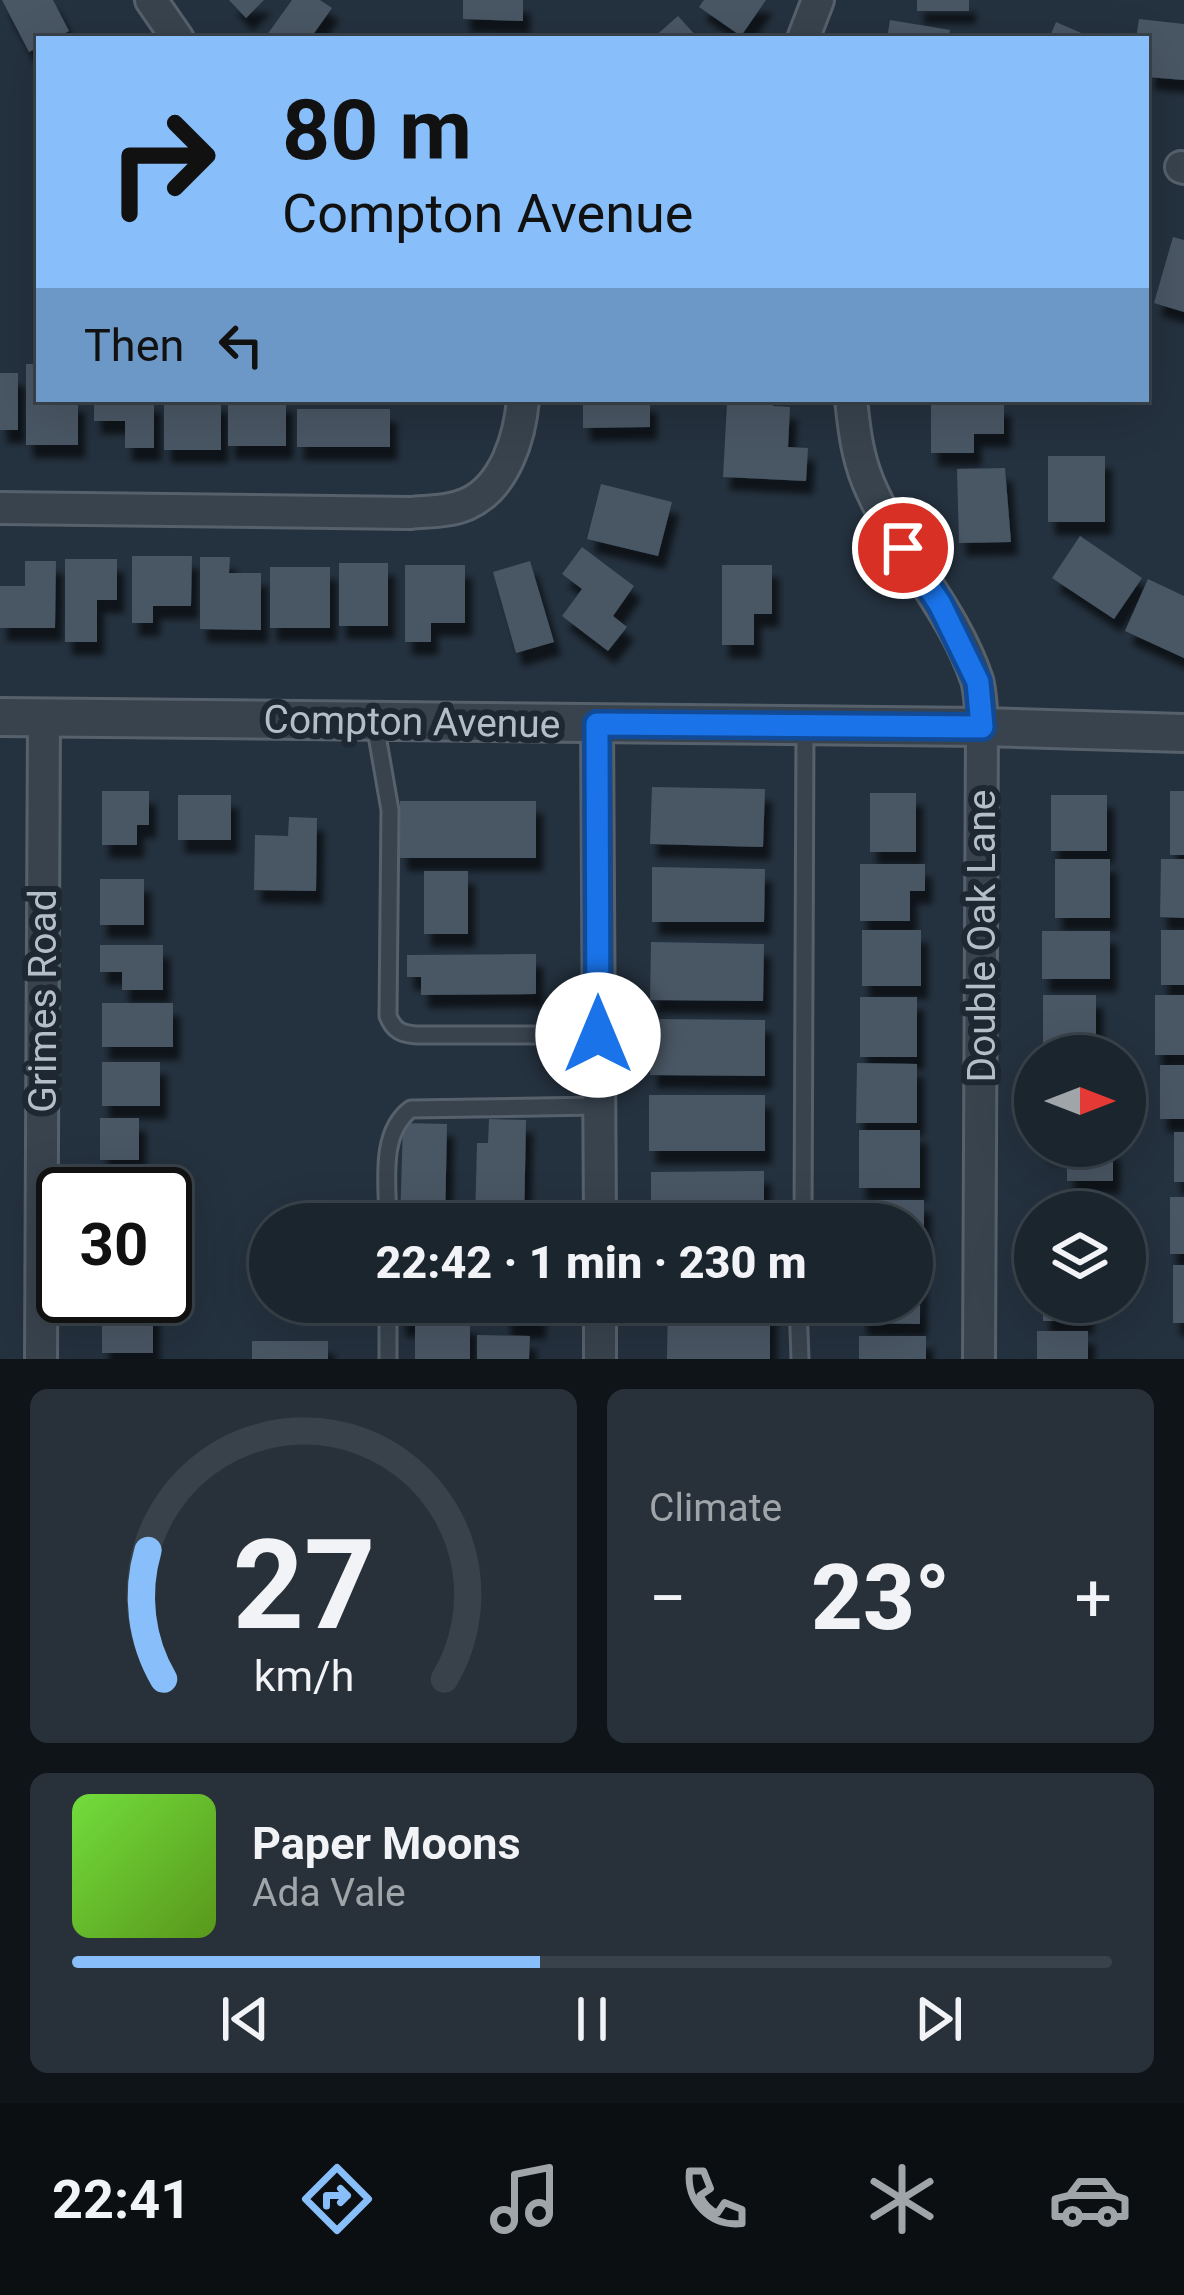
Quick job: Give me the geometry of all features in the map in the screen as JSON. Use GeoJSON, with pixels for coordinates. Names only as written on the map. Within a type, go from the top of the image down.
{"type":"FeatureCollection","features":[{"type":"Feature","properties":{"kind":"street"},"geometry":{"type":"LineString","coordinates":[[152,0],[176,36]]}},
{"type":"Feature","properties":{"kind":"street"},"geometry":{"type":"LineString","coordinates":[[804,36],[818,0]]}},
{"type":"Feature","properties":{"kind":"street"},"geometry":{"type":"LineString","coordinates":[[0,508],[410,513],[452,509],[471,502],[496,477],[513,448],[522,402]]}},
{"type":"Feature","properties":{"kind":"street","name":"Double Oak Lane"},"geometry":{"type":"LineString","coordinates":[[851,402],[867,480],[940,604],[978,682],[982,727],[979,1359]]}},
{"type":"Feature","properties":{"kind":"street","name":"Grimes Road"},"geometry":{"type":"LineString","coordinates":[[41,1359],[44,716]]}},
{"type":"Feature","properties":{"kind":"street","name":"Compton Avenue"},"geometry":{"type":"LineString","coordinates":[[0,717],[1184,733]]}},
{"type":"Feature","properties":{"kind":"street"},"geometry":{"type":"LineString","coordinates":[[597,724],[600,1203]]}},
{"type":"Feature","properties":{"kind":"street"},"geometry":{"type":"LineString","coordinates":[[600,1323],[600,1359]]}},
{"type":"Feature","properties":{"kind":"lane"},"geometry":{"type":"LineString","coordinates":[[374,721],[390,810],[388,1016],[392,1028],[417,1035],[598,1035]]}},
{"type":"Feature","properties":{"kind":"lane"},"geometry":{"type":"LineString","coordinates":[[803,1203],[805,726]]}},
{"type":"Feature","properties":{"kind":"lane"},"geometry":{"type":"LineString","coordinates":[[388,1203],[388,1144],[399,1118],[411,1109],[598,1106]]}},
{"type":"Feature","properties":{"kind":"lane"},"geometry":{"type":"LineString","coordinates":[[388,1323],[388,1359]]}},
{"type":"Feature","properties":{"kind":"lane"},"geometry":{"type":"LineString","coordinates":[[799,1323],[800,1359]]}},
{"type":"Feature","properties":{"kind":"building"},"geometry":{"type":"Polygon","coordinates":[[[2,0],[53,0],[69,31],[36,36],[36,48],[29,52],[2,0]]]}},
{"type":"Feature","properties":{"kind":"building"},"geometry":{"type":"Polygon","coordinates":[[[229,0],[264,0],[246,18],[229,0]]]}},
{"type":"Feature","properties":{"kind":"building"},"geometry":{"type":"Polygon","coordinates":[[[292,0],[320,0],[332,8],[312,36],[266,36],[292,0]]]}},
{"type":"Feature","properties":{"kind":"building"},"geometry":{"type":"Polygon","coordinates":[[[463,0],[523,0],[523,21],[463,19],[463,0]]]}},
{"type":"Feature","properties":{"kind":"building"},"geometry":{"type":"Polygon","coordinates":[[[704,0],[766,0],[741,36],[699,7],[704,0]]]}},
{"type":"Feature","properties":{"kind":"building"},"geometry":{"type":"Polygon","coordinates":[[[917,0],[969,0],[969,11],[917,11],[917,0]]]}},
{"type":"Feature","properties":{"kind":"building"},"geometry":{"type":"Polygon","coordinates":[[[678,16],[696,36],[655,36],[678,16]]]}},
{"type":"Feature","properties":{"kind":"building"},"geometry":{"type":"Polygon","coordinates":[[[1139,19],[1184,24],[1184,80],[1149,77],[1149,36],[1136,36],[1139,19]]]}},
{"type":"Feature","properties":{"kind":"building"},"geometry":{"type":"Polygon","coordinates":[[[890,20],[950,30],[949,36],[887,36],[890,20]]]}},
{"type":"Feature","properties":{"kind":"building"},"geometry":{"type":"Polygon","coordinates":[[[1056,22],[1088,36],[1050,36],[1056,22]]]}},
{"type":"Feature","properties":{"kind":"building"},"geometry":{"type":"Polygon","coordinates":[[[1173,237],[1184,240],[1184,312],[1154,303],[1173,237]]]}},
{"type":"Feature","properties":{"kind":"building"},"geometry":{"type":"Polygon","coordinates":[[[26,364],[36,364],[36,402],[78,402],[78,445],[26,445],[26,364]]]}},
{"type":"Feature","properties":{"kind":"building"},"geometry":{"type":"Polygon","coordinates":[[[0,373],[18,373],[18,430],[0,430],[0,373]]]}},
{"type":"Feature","properties":{"kind":"building"},"geometry":{"type":"Polygon","coordinates":[[[94,402],[154,402],[154,448],[125,448],[125,421],[94,421],[94,402]]]}},
{"type":"Feature","properties":{"kind":"building"},"geometry":{"type":"Polygon","coordinates":[[[164,402],[221,402],[221,450],[164,450],[164,402]]]}},
{"type":"Feature","properties":{"kind":"building"},"geometry":{"type":"Polygon","coordinates":[[[228,402],[286,402],[286,446],[228,446],[228,402]]]}},
{"type":"Feature","properties":{"kind":"building"},"geometry":{"type":"Polygon","coordinates":[[[583,402],[650,402],[650,427],[583,428],[583,402]]]}},
{"type":"Feature","properties":{"kind":"building"},"geometry":{"type":"Polygon","coordinates":[[[773,402],[773,406],[790,407],[788,447],[808,448],[806,481],[723,477],[727,404],[720,404],[773,402]]]}},
{"type":"Feature","properties":{"kind":"building"},"geometry":{"type":"Polygon","coordinates":[[[931,403],[1004,403],[1004,434],[974,434],[974,453],[931,453],[931,403]]]}},
{"type":"Feature","properties":{"kind":"building"},"geometry":{"type":"Polygon","coordinates":[[[297,409],[390,409],[390,447],[297,447],[297,409]]]}},
{"type":"Feature","properties":{"kind":"building"},"geometry":{"type":"Polygon","coordinates":[[[1048,456],[1105,456],[1105,522],[1048,522],[1048,456]]]}},
{"type":"Feature","properties":{"kind":"building"},"geometry":{"type":"Polygon","coordinates":[[[1005,468],[1011,542],[959,543],[957,469],[1005,468]]]}},
{"type":"Feature","properties":{"kind":"building"},"geometry":{"type":"Polygon","coordinates":[[[601,484],[672,502],[658,556],[587,539],[601,484]]]}},
{"type":"Feature","properties":{"kind":"building"},"geometry":{"type":"Polygon","coordinates":[[[1080,536],[1142,578],[1114,619],[1052,578],[1080,536]]]}},
{"type":"Feature","properties":{"kind":"building"},"geometry":{"type":"Polygon","coordinates":[[[582,547],[634,586],[613,616],[627,627],[608,651],[562,616],[582,589],[562,574],[582,547]]]}},
{"type":"Feature","properties":{"kind":"building"},"geometry":{"type":"Polygon","coordinates":[[[132,556],[192,556],[191,606],[153,606],[153,623],[132,623],[132,556]]]}},
{"type":"Feature","properties":{"kind":"building"},"geometry":{"type":"Polygon","coordinates":[[[200,557],[230,557],[229,573],[261,573],[261,630],[200,629],[200,557]]]}},
{"type":"Feature","properties":{"kind":"building"},"geometry":{"type":"Polygon","coordinates":[[[65,559],[117,559],[117,600],[97,600],[97,642],[65,642],[65,559]]]}},
{"type":"Feature","properties":{"kind":"building"},"geometry":{"type":"Polygon","coordinates":[[[25,561],[56,561],[55,628],[0,628],[0,586],[25,586],[25,561]]]}},
{"type":"Feature","properties":{"kind":"building"},"geometry":{"type":"Polygon","coordinates":[[[530,561],[554,642],[516,653],[493,572],[530,561]]]}},
{"type":"Feature","properties":{"kind":"building"},"geometry":{"type":"Polygon","coordinates":[[[339,563],[388,563],[388,626],[339,626],[339,563]]]}},
{"type":"Feature","properties":{"kind":"building"},"geometry":{"type":"Polygon","coordinates":[[[405,565],[465,565],[465,623],[431,623],[431,642],[405,642],[405,565]]]}},
{"type":"Feature","properties":{"kind":"building"},"geometry":{"type":"Polygon","coordinates":[[[722,565],[772,565],[772,614],[754,614],[754,645],[722,645],[722,565]]]}},
{"type":"Feature","properties":{"kind":"building"},"geometry":{"type":"Polygon","coordinates":[[[270,567],[330,567],[330,628],[270,628],[270,567]]]}},
{"type":"Feature","properties":{"kind":"building"},"geometry":{"type":"Polygon","coordinates":[[[1148,579],[1184,596],[1184,658],[1125,631],[1148,579]]]}},
{"type":"Feature","properties":{"kind":"building"},"geometry":{"type":"Polygon","coordinates":[[[652,787],[765,789],[763,847],[650,844],[652,787]]]}},
{"type":"Feature","properties":{"kind":"building"},"geometry":{"type":"Polygon","coordinates":[[[102,791],[149,791],[149,825],[137,825],[137,845],[102,845],[102,791]]]}},
{"type":"Feature","properties":{"kind":"building"},"geometry":{"type":"Polygon","coordinates":[[[1170,791],[1184,791],[1184,855],[1170,855],[1170,791]]]}},
{"type":"Feature","properties":{"kind":"building"},"geometry":{"type":"Polygon","coordinates":[[[870,793],[916,793],[916,852],[870,852],[870,793]]]}},
{"type":"Feature","properties":{"kind":"building"},"geometry":{"type":"Polygon","coordinates":[[[178,795],[231,795],[231,840],[178,840],[178,795]]]}},
{"type":"Feature","properties":{"kind":"building"},"geometry":{"type":"Polygon","coordinates":[[[1051,795],[1107,795],[1107,851],[1051,851],[1051,795]]]}},
{"type":"Feature","properties":{"kind":"building"},"geometry":{"type":"Polygon","coordinates":[[[400,801],[536,801],[536,858],[400,858],[400,801]]]}},
{"type":"Feature","properties":{"kind":"building"},"geometry":{"type":"Polygon","coordinates":[[[289,817],[317,818],[316,891],[254,890],[255,835],[288,836],[289,817]]]}},
{"type":"Feature","properties":{"kind":"building"},"geometry":{"type":"Polygon","coordinates":[[[1055,859],[1110,859],[1110,918],[1055,918],[1055,859]]]}},
{"type":"Feature","properties":{"kind":"building"},"geometry":{"type":"Polygon","coordinates":[[[1161,859],[1184,859],[1184,918],[1160,917],[1161,859]]]}},
{"type":"Feature","properties":{"kind":"building"},"geometry":{"type":"Polygon","coordinates":[[[860,864],[925,864],[925,891],[910,891],[910,921],[860,921],[860,864]]]}},
{"type":"Feature","properties":{"kind":"building"},"geometry":{"type":"Polygon","coordinates":[[[652,867],[765,869],[764,922],[652,922],[652,867]]]}},
{"type":"Feature","properties":{"kind":"building"},"geometry":{"type":"Polygon","coordinates":[[[424,871],[468,871],[468,934],[424,934],[424,871]]]}},
{"type":"Feature","properties":{"kind":"building"},"geometry":{"type":"Polygon","coordinates":[[[100,879],[144,879],[144,925],[100,925],[100,879]]]}},
{"type":"Feature","properties":{"kind":"building"},"geometry":{"type":"Polygon","coordinates":[[[862,930],[921,930],[921,986],[862,986],[862,930]]]}},
{"type":"Feature","properties":{"kind":"building"},"geometry":{"type":"Polygon","coordinates":[[[1161,930],[1184,930],[1184,985],[1161,985],[1161,930]]]}},
{"type":"Feature","properties":{"kind":"building"},"geometry":{"type":"Polygon","coordinates":[[[1042,931],[1110,931],[1110,979],[1042,979],[1042,931]]]}},
{"type":"Feature","properties":{"kind":"building"},"geometry":{"type":"Polygon","coordinates":[[[651,942],[764,944],[763,1001],[650,1000],[651,942]]]}},
{"type":"Feature","properties":{"kind":"building"},"geometry":{"type":"Polygon","coordinates":[[[100,945],[163,945],[163,990],[122,990],[122,972],[100,972],[100,945]]]}},
{"type":"Feature","properties":{"kind":"building"},"geometry":{"type":"Polygon","coordinates":[[[536,954],[536,994],[421,995],[421,977],[407,977],[407,955],[536,954]]]}},
{"type":"Feature","properties":{"kind":"building"},"geometry":{"type":"Polygon","coordinates":[[[1043,995],[1096,995],[1096,1035],[1043,1035],[1043,995]]]}},
{"type":"Feature","properties":{"kind":"building"},"geometry":{"type":"Polygon","coordinates":[[[1155,995],[1184,995],[1184,1055],[1155,1055],[1155,995]]]}},
{"type":"Feature","properties":{"kind":"building"},"geometry":{"type":"Polygon","coordinates":[[[860,997],[917,997],[917,1057],[860,1057],[860,997]]]}},
{"type":"Feature","properties":{"kind":"building"},"geometry":{"type":"Polygon","coordinates":[[[102,1003],[173,1003],[173,1047],[102,1047],[102,1003]]]}},
{"type":"Feature","properties":{"kind":"building"},"geometry":{"type":"Polygon","coordinates":[[[651,1019],[765,1020],[765,1076],[650,1075],[651,1019]]]}},
{"type":"Feature","properties":{"kind":"building"},"geometry":{"type":"Polygon","coordinates":[[[102,1062],[160,1062],[160,1106],[102,1106],[102,1062]]]}},
{"type":"Feature","properties":{"kind":"building"},"geometry":{"type":"Polygon","coordinates":[[[857,1063],[917,1064],[917,1123],[856,1123],[857,1063]]]}},
{"type":"Feature","properties":{"kind":"building"},"geometry":{"type":"Polygon","coordinates":[[[1160,1065],[1184,1065],[1184,1119],[1160,1119],[1160,1065]]]}},
{"type":"Feature","properties":{"kind":"building"},"geometry":{"type":"Polygon","coordinates":[[[649,1095],[765,1095],[765,1151],[649,1151],[649,1095]]]}},
{"type":"Feature","properties":{"kind":"building"},"geometry":{"type":"Polygon","coordinates":[[[100,1118],[139,1118],[139,1160],[100,1160],[100,1118]]]}},
{"type":"Feature","properties":{"kind":"building"},"geometry":{"type":"Polygon","coordinates":[[[489,1119],[526,1120],[524,1203],[476,1203],[477,1143],[488,1143],[489,1119]]]}},
{"type":"Feature","properties":{"kind":"building"},"geometry":{"type":"Polygon","coordinates":[[[403,1123],[447,1124],[445,1203],[401,1203],[403,1123]]]}},
{"type":"Feature","properties":{"kind":"building"},"geometry":{"type":"Polygon","coordinates":[[[859,1130],[920,1130],[920,1188],[859,1188],[859,1130]]]}},
{"type":"Feature","properties":{"kind":"building"},"geometry":{"type":"Polygon","coordinates":[[[1174,1132],[1184,1132],[1184,1182],[1174,1182],[1174,1132]]]}},
{"type":"Feature","properties":{"kind":"building"},"geometry":{"type":"Polygon","coordinates":[[[1067,1167],[1113,1167],[1113,1181],[1067,1181],[1067,1167]]]}},
{"type":"Feature","properties":{"kind":"building"},"geometry":{"type":"Polygon","coordinates":[[[764,1171],[764,1203],[651,1203],[651,1172],[764,1171]]]}},
{"type":"Feature","properties":{"kind":"building"},"geometry":{"type":"Polygon","coordinates":[[[1170,1197],[1184,1197],[1184,1254],[1170,1254],[1170,1197]]]}},
{"type":"Feature","properties":{"kind":"building"},"geometry":{"type":"Polygon","coordinates":[[[859,1200],[924,1200],[924,1203],[859,1200]]]}},
{"type":"Feature","properties":{"kind":"building"},"geometry":{"type":"Polygon","coordinates":[[[1173,1265],[1184,1265],[1184,1323],[1173,1323],[1173,1265]]]}},
{"type":"Feature","properties":{"kind":"building"},"geometry":{"type":"Polygon","coordinates":[[[102,1323],[153,1323],[153,1353],[102,1353],[102,1323]]]}},
{"type":"Feature","properties":{"kind":"building"},"geometry":{"type":"Polygon","coordinates":[[[470,1323],[470,1359],[415,1359],[415,1324],[399,1324],[470,1323]]]}},
{"type":"Feature","properties":{"kind":"building"},"geometry":{"type":"Polygon","coordinates":[[[504,1323],[539,1323],[539,1326],[504,1323]]]}},
{"type":"Feature","properties":{"kind":"building"},"geometry":{"type":"Polygon","coordinates":[[[668,1323],[770,1323],[770,1359],[667,1359],[668,1323]]]}},
{"type":"Feature","properties":{"kind":"building"},"geometry":{"type":"Polygon","coordinates":[[[1037,1331],[1088,1331],[1088,1359],[1037,1359],[1037,1331]]]}},
{"type":"Feature","properties":{"kind":"building"},"geometry":{"type":"Polygon","coordinates":[[[477,1335],[530,1336],[529,1359],[477,1359],[477,1335]]]}},
{"type":"Feature","properties":{"kind":"building"},"geometry":{"type":"Polygon","coordinates":[[[859,1336],[926,1336],[926,1359],[859,1359],[859,1336]]]}},
{"type":"Feature","properties":{"kind":"building"},"geometry":{"type":"Polygon","coordinates":[[[252,1341],[328,1341],[328,1359],[252,1359],[252,1341]]]}},
{"type":"Feature","properties":{"kind":"route"},"geometry":{"type":"LineString","coordinates":[[598,1035],[597,724],[982,727],[978,682],[940,604],[903,548]]}}]}
